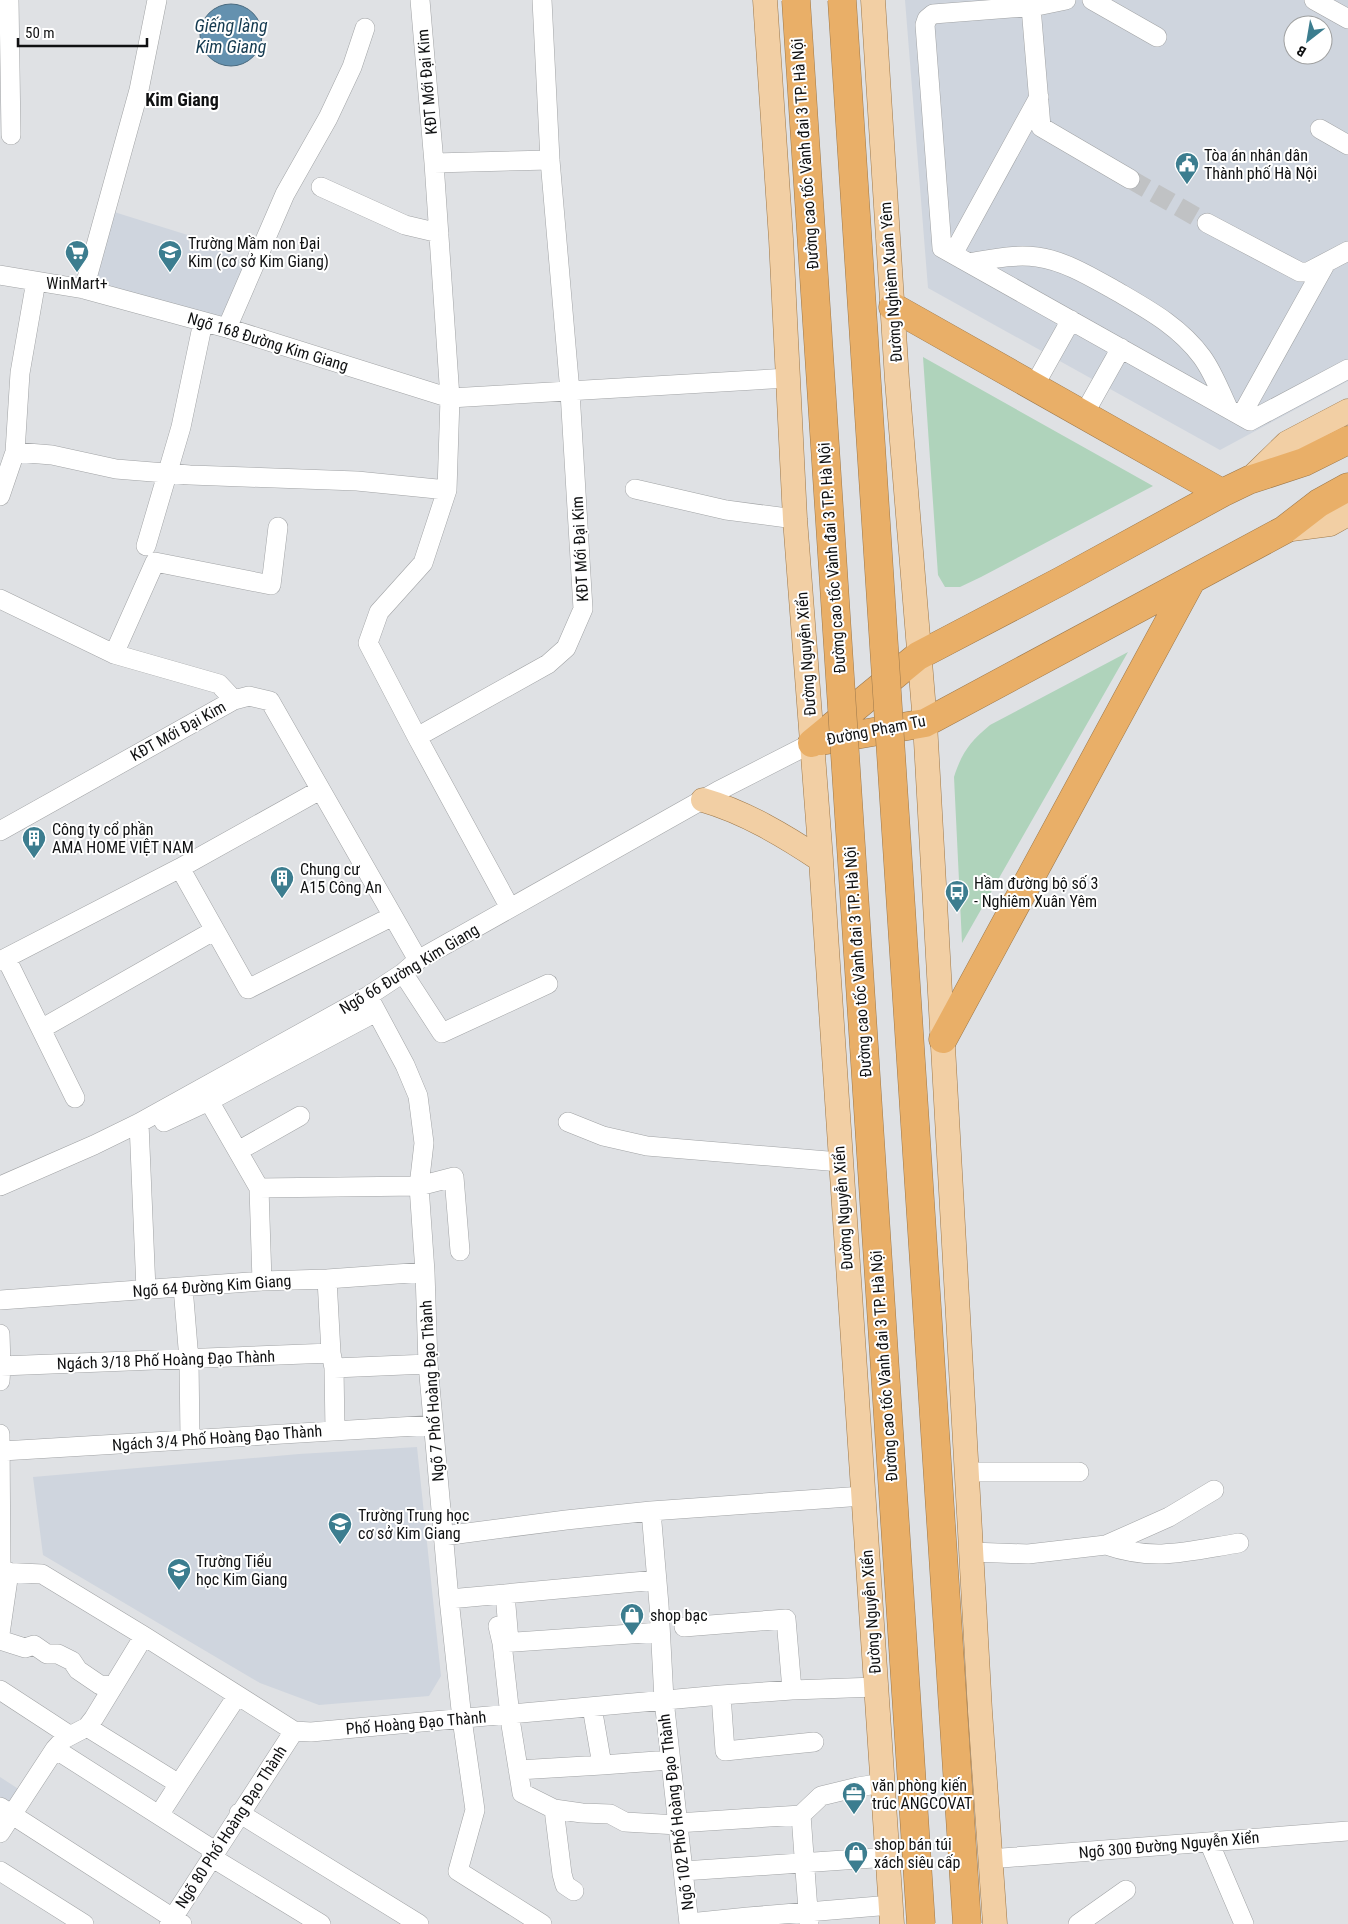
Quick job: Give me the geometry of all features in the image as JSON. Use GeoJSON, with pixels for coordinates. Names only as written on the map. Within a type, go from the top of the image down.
{"type":"FeatureCollection","features":[{"type":"Feature","properties":{"kind":"highway","name":"Đường cao tốc Vành đai 3 TP. Hà Nội"},"geometry":{"type":"LineString","coordinates":[[796,0],[921,1924]]}},
{"type":"Feature","properties":{"kind":"highway"},"geometry":{"type":"LineString","coordinates":[[842,0],[967,1924]]}},
{"type":"Feature","properties":{"kind":"highway"},"geometry":{"type":"LineString","coordinates":[[893,307],[1222,493]]}},
{"type":"Feature","properties":{"kind":"highway","name":"Đường Phạm Tu"},"geometry":{"type":"LineString","coordinates":[[812,743],[918,656],[1222,493],[1249,480],[1304,462],[1348,440]]}},
{"type":"Feature","properties":{"kind":"highway","name":"Đường Phạm Tu"},"geometry":{"type":"LineString","coordinates":[[812,743],[924,723],[1284,530],[1319,503],[1348,487]]}},
{"type":"Feature","properties":{"kind":"highway"},"geometry":{"type":"LineString","coordinates":[[943,1039],[1191,581]]}},
{"type":"Feature","properties":{"kind":"main road"},"geometry":{"type":"LineString","coordinates":[[765,0],[788,378]]}},
{"type":"Feature","properties":{"kind":"main road","name":"Đường Nghiêm Xuân Yêm"},"geometry":{"type":"LineString","coordinates":[[872,0],[918,656]]}},
{"type":"Feature","properties":{"kind":"main road","name":"Đường Nguyễn Xiển"},"geometry":{"type":"LineString","coordinates":[[788,378],[795,519],[821,860],[891,1914]]}},
{"type":"Feature","properties":{"kind":"main road","name":"Đường Phạm Tu"},"geometry":{"type":"LineString","coordinates":[[1249,480],[1287,443],[1348,411]]}},
{"type":"Feature","properties":{"kind":"main road","name":"Đường Phạm Tu"},"geometry":{"type":"LineString","coordinates":[[1284,530],[1330,524],[1348,514]]}},
{"type":"Feature","properties":{"kind":"main road"},"geometry":{"type":"LineString","coordinates":[[918,656],[924,723],[943,1039],[989,1859],[996,1924]]}},
{"type":"Feature","properties":{"kind":"main road"},"geometry":{"type":"LineString","coordinates":[[703,800],[735,811],[800,846],[821,860]]}},
{"type":"Feature","properties":{"kind":"main road"},"geometry":{"type":"LineString","coordinates":[[953,1221],[932,1255],[946,1541],[973,1924]]}},
{"type":"Feature","properties":{"kind":"street"},"geometry":{"type":"LineString","coordinates":[[9,0],[11,135]]}},
{"type":"Feature","properties":{"kind":"street"},"geometry":{"type":"LineString","coordinates":[[84,289],[139,90],[157,0]]}},
{"type":"Feature","properties":{"kind":"street","name":"KĐT Mới Đại Kim"},"geometry":{"type":"LineString","coordinates":[[420,0],[434,163],[450,398],[447,490],[423,563],[379,612],[368,643],[510,908]]}},
{"type":"Feature","properties":{"kind":"street","name":"KĐT Mới Đại Kim"},"geometry":{"type":"LineString","coordinates":[[417,737],[548,664],[566,648],[583,609],[570,392],[550,160],[542,0]]}},
{"type":"Feature","properties":{"kind":"street"},"geometry":{"type":"LineString","coordinates":[[947,251],[926,34],[927,19],[933,14],[1031,7],[1066,0]]}},
{"type":"Feature","properties":{"kind":"street"},"geometry":{"type":"LineString","coordinates":[[1092,0],[1157,37]]}},
{"type":"Feature","properties":{"kind":"street"},"geometry":{"type":"LineString","coordinates":[[1314,0],[1348,19]]}},
{"type":"Feature","properties":{"kind":"street"},"geometry":{"type":"LineString","coordinates":[[1031,7],[1041,127],[1130,179]]}},
{"type":"Feature","properties":{"kind":"street"},"geometry":{"type":"LineString","coordinates":[[227,328],[285,194],[328,118],[352,67],[365,28]]}},
{"type":"Feature","properties":{"kind":"street"},"geometry":{"type":"LineString","coordinates":[[947,251],[1039,97]]}},
{"type":"Feature","properties":{"kind":"street"},"geometry":{"type":"LineString","coordinates":[[1320,129],[1348,145]]}},
{"type":"Feature","properties":{"kind":"street"},"geometry":{"type":"LineString","coordinates":[[434,163],[550,160]]}},
{"type":"Feature","properties":{"kind":"street"},"geometry":{"type":"LineString","coordinates":[[321,187],[404,225],[439,233]]}},
{"type":"Feature","properties":{"kind":"street"},"geometry":{"type":"LineString","coordinates":[[1207,223],[1300,272],[1308,272],[1346,256]]}},
{"type":"Feature","properties":{"kind":"street"},"geometry":{"type":"LineString","coordinates":[[947,251],[1240,415]]}},
{"type":"Feature","properties":{"kind":"street"},"geometry":{"type":"LineString","coordinates":[[969,263],[1010,256],[1039,257],[1068,266],[1090,276],[1161,318],[1183,335],[1206,363],[1240,415]]}},
{"type":"Feature","properties":{"kind":"street"},"geometry":{"type":"LineString","coordinates":[[1240,415],[1326,263]]}},
{"type":"Feature","properties":{"kind":"street","name":"Ngõ 168 Đường Kim Giang"},"geometry":{"type":"LineString","coordinates":[[0,275],[84,289],[227,328],[450,398]]}},
{"type":"Feature","properties":{"kind":"street"},"geometry":{"type":"LineString","coordinates":[[2,488],[15,452],[20,373],[36,281]]}},
{"type":"Feature","properties":{"kind":"street"},"geometry":{"type":"LineString","coordinates":[[1034,386],[1072,320]]}},
{"type":"Feature","properties":{"kind":"street"},"geometry":{"type":"LineString","coordinates":[[146,546],[181,427],[203,322]]}},
{"type":"Feature","properties":{"kind":"street"},"geometry":{"type":"LineString","coordinates":[[1084,414],[1121,348]]}},
{"type":"Feature","properties":{"kind":"street"},"geometry":{"type":"LineString","coordinates":[[1240,415],[1348,369]]}},
{"type":"Feature","properties":{"kind":"street"},"geometry":{"type":"LineString","coordinates":[[450,398],[788,378]]}},
{"type":"Feature","properties":{"kind":"street"},"geometry":{"type":"LineString","coordinates":[[15,452],[52,455],[116,469],[358,481],[447,490]]}},
{"type":"Feature","properties":{"kind":"street"},"geometry":{"type":"LineString","coordinates":[[636,489],[726,510],[795,519]]}},
{"type":"Feature","properties":{"kind":"street"},"geometry":{"type":"LineString","coordinates":[[114,654],[154,562],[271,585],[278,526]]}},
{"type":"Feature","properties":{"kind":"street"},"geometry":{"type":"LineString","coordinates":[[0,599],[114,654],[219,684],[234,700]]}},
{"type":"Feature","properties":{"kind":"street","name":"KĐT Mới Đại Kim"},"geometry":{"type":"LineString","coordinates":[[0,831],[234,700],[249,696],[270,701],[418,960]]}},
{"type":"Feature","properties":{"kind":"street","name":"Ngõ 66 Đường Kim Giang"},"geometry":{"type":"LineString","coordinates":[[0,1186],[94,1145],[140,1128],[372,1004],[418,960],[703,800],[812,743]]}},
{"type":"Feature","properties":{"kind":"street"},"geometry":{"type":"LineString","coordinates":[[75,1098],[41,1029],[3,959],[180,868],[320,790]]}},
{"type":"Feature","properties":{"kind":"street"},"geometry":{"type":"LineString","coordinates":[[180,868],[248,990],[393,916]]}},
{"type":"Feature","properties":{"kind":"street"},"geometry":{"type":"LineString","coordinates":[[41,1029],[214,930]]}},
{"type":"Feature","properties":{"kind":"street"},"geometry":{"type":"LineString","coordinates":[[403,973],[442,1033],[548,984]]}},
{"type":"Feature","properties":{"kind":"street"},"geometry":{"type":"LineString","coordinates":[[115,1146],[140,1128],[209,1102],[372,1004]]}},
{"type":"Feature","properties":{"kind":"street","name":"Ngõ 7 Phố Hoàng Đạo Thành"},"geometry":{"type":"LineString","coordinates":[[372,1004],[405,1065],[418,1096],[424,1143],[419,1186],[425,1272],[428,1364],[449,1599],[462,1719],[475,1810],[458,1872],[542,1924]]}},
{"type":"Feature","properties":{"kind":"street"},"geometry":{"type":"LineString","coordinates":[[209,1102],[259,1188],[262,1281]]}},
{"type":"Feature","properties":{"kind":"street"},"geometry":{"type":"LineString","coordinates":[[238,1151],[300,1116]]}},
{"type":"Feature","properties":{"kind":"street"},"geometry":{"type":"LineString","coordinates":[[568,1122],[603,1136],[647,1146],[840,1162]]}},
{"type":"Feature","properties":{"kind":"street"},"geometry":{"type":"LineString","coordinates":[[140,1128],[146,1290]]}},
{"type":"Feature","properties":{"kind":"street"},"geometry":{"type":"LineString","coordinates":[[259,1188],[419,1186],[454,1177],[460,1251]]}},
{"type":"Feature","properties":{"kind":"street","name":"Ngõ 64 Đường Kim Giang"},"geometry":{"type":"LineString","coordinates":[[0,1300],[262,1281],[327,1279],[425,1272]]}},
{"type":"Feature","properties":{"kind":"street"},"geometry":{"type":"LineString","coordinates":[[327,1279],[334,1431]]}},
{"type":"Feature","properties":{"kind":"street"},"geometry":{"type":"LineString","coordinates":[[183,1287],[189,1360],[190,1440]]}},
{"type":"Feature","properties":{"kind":"street"},"geometry":{"type":"LineString","coordinates":[[0,1334],[1,1374]]}},
{"type":"Feature","properties":{"kind":"street","name":"Ngách 3/18 Phố Hoàng Đạo Thành"},"geometry":{"type":"LineString","coordinates":[[1,1374],[189,1360],[428,1364]]}},
{"type":"Feature","properties":{"kind":"street","name":"Ngách 3/4 Phố Hoàng Đạo Thành"},"geometry":{"type":"LineString","coordinates":[[1,1443],[190,1440],[433,1425]]}},
{"type":"Feature","properties":{"kind":"street"},"geometry":{"type":"LineString","coordinates":[[0,1634],[5,1575],[1,1443]]}},
{"type":"Feature","properties":{"kind":"street"},"geometry":{"type":"LineString","coordinates":[[967,1472],[1079,1472]]}},
{"type":"Feature","properties":{"kind":"street"},"geometry":{"type":"LineString","coordinates":[[971,1552],[1028,1554],[1106,1545],[1168,1517],[1214,1490]]}},
{"type":"Feature","properties":{"kind":"street"},"geometry":{"type":"LineString","coordinates":[[443,1536],[651,1511],[863,1496]]}},
{"type":"Feature","properties":{"kind":"street","name":"Ngõ 102 Phố Hoàng Đạo Thành"},"geometry":{"type":"LineString","coordinates":[[651,1511],[664,1700],[689,1924]]}},
{"type":"Feature","properties":{"kind":"street"},"geometry":{"type":"LineString","coordinates":[[1106,1545],[1126,1552],[1167,1555],[1239,1543]]}},
{"type":"Feature","properties":{"kind":"street","name":"Phố Hoàng Đạo Thành"},"geometry":{"type":"LineString","coordinates":[[5,1575],[42,1574],[294,1730],[312,1732],[721,1695],[876,1687]]}},
{"type":"Feature","properties":{"kind":"street"},"geometry":{"type":"LineString","coordinates":[[449,1599],[657,1580]]}},
{"type":"Feature","properties":{"kind":"street"},"geometry":{"type":"LineString","coordinates":[[504,1594],[503,1637],[509,1714],[522,1793],[554,1809],[610,1814],[625,1822],[678,1824],[801,1815],[821,1796],[858,1786],[883,1783]]}},
{"type":"Feature","properties":{"kind":"street"},"geometry":{"type":"LineString","coordinates":[[684,1627],[786,1619],[792,1690]]}},
{"type":"Feature","properties":{"kind":"street"},"geometry":{"type":"LineString","coordinates":[[503,1637],[660,1632]]}},
{"type":"Feature","properties":{"kind":"street"},"geometry":{"type":"LineString","coordinates":[[0,1832],[6,1811],[55,1749],[69,1735],[87,1727],[144,1636]]}},
{"type":"Feature","properties":{"kind":"street"},"geometry":{"type":"LineString","coordinates":[[0,1640],[25,1648],[34,1645],[47,1654],[58,1654],[72,1661],[78,1670],[100,1685],[113,1686]]}},
{"type":"Feature","properties":{"kind":"street"},"geometry":{"type":"LineString","coordinates":[[0,1690],[69,1735]]}},
{"type":"Feature","properties":{"kind":"street"},"geometry":{"type":"LineString","coordinates":[[721,1695],[725,1751],[814,1742]]}},
{"type":"Feature","properties":{"kind":"street"},"geometry":{"type":"LineString","coordinates":[[159,1815],[237,1696]]}},
{"type":"Feature","properties":{"kind":"street"},"geometry":{"type":"LineString","coordinates":[[592,1707],[602,1765]]}},
{"type":"Feature","properties":{"kind":"street"},"geometry":{"type":"LineString","coordinates":[[87,1727],[179,1784]]}},
{"type":"Feature","properties":{"kind":"street","name":"Ngõ 80 Phố Hoàng Đạo Thành"},"geometry":{"type":"LineString","coordinates":[[175,1922],[213,1854],[294,1730]]}},
{"type":"Feature","properties":{"kind":"street"},"geometry":{"type":"LineString","coordinates":[[55,1749],[159,1815],[213,1854],[321,1924]]}},
{"type":"Feature","properties":{"kind":"street"},"geometry":{"type":"LineString","coordinates":[[518,1770],[670,1760]]}},
{"type":"Feature","properties":{"kind":"street"},"geometry":{"type":"LineString","coordinates":[[554,1809],[562,1874],[566,1885],[574,1891]]}},
{"type":"Feature","properties":{"kind":"street"},"geometry":{"type":"LineString","coordinates":[[6,1811],[175,1922]]}},
{"type":"Feature","properties":{"kind":"street"},"geometry":{"type":"LineString","coordinates":[[239,1813],[419,1924]]}},
{"type":"Feature","properties":{"kind":"street"},"geometry":{"type":"LineString","coordinates":[[801,1815],[808,1918]]}},
{"type":"Feature","properties":{"kind":"street","name":"Ngõ 300 Đường Nguyễn Xiển"},"geometry":{"type":"LineString","coordinates":[[989,1859],[1348,1830]]}},
{"type":"Feature","properties":{"kind":"street"},"geometry":{"type":"LineString","coordinates":[[1210,1842],[1244,1924]]}},
{"type":"Feature","properties":{"kind":"street"},"geometry":{"type":"LineString","coordinates":[[683,1871],[888,1857]]}},
{"type":"Feature","properties":{"kind":"street"},"geometry":{"type":"LineString","coordinates":[[0,1871],[84,1924]]}},
{"type":"Feature","properties":{"kind":"street"},"geometry":{"type":"LineString","coordinates":[[1078,1924],[1126,1890]]}},
{"type":"Feature","properties":{"kind":"street"},"geometry":{"type":"LineString","coordinates":[[689,1924],[891,1914]]}},
{"type":"Feature","properties":{"kind":"shaded area"},"geometry":{"type":"Polygon","coordinates":[[[905,0],[1348,0],[1348,381],[1220,450],[928,288],[905,0]]]}},
{"type":"Feature","properties":{"kind":"shaded area","name":"Trường Mầm non Đại Kim (cơ sở Kim Giang)"},"geometry":{"type":"Polygon","coordinates":[[[111,211],[194,237],[250,264],[224,323],[92,282],[111,211]]]}},
{"type":"Feature","properties":{"kind":"shaded area"},"geometry":{"type":"Polygon","coordinates":[[[417,1447],[441,1676],[429,1696],[319,1705],[260,1683],[43,1555],[33,1477],[299,1454],[417,1447]]]}},
{"type":"Feature","properties":{"kind":"shaded area"},"geometry":{"type":"Polygon","coordinates":[[[0,1777],[20,1790],[0,1816],[0,1777]]]}},
{"type":"Feature","properties":{"kind":"green space"},"geometry":{"type":"Polygon","coordinates":[[[923,357],[1153,486],[981,577],[960,587],[945,587],[938,575],[923,357]]]}},
{"type":"Feature","properties":{"kind":"green space"},"geometry":{"type":"Polygon","coordinates":[[[1128,652],[962,943],[954,777],[960,761],[972,742],[990,725],[1128,652]]]}},
{"type":"Feature","properties":{"kind":"water","name":"Giếng làng Kim Giang"},"geometry":{"type":"Polygon","coordinates":[[[231,4],[243,6],[253,13],[260,23],[262,35],[260,47],[253,57],[243,64],[231,66],[219,64],[209,57],[202,47],[200,35],[202,23],[209,13],[219,6],[231,4]]]}},
{"type":"Feature","properties":{"kind":"tunnel"},"geometry":{"type":"LineString","coordinates":[[1130,179],[1207,223]]}},
{"type":"Feature","properties":{"kind":"place","name":"Tòa án nhân dân Thành phố Hà Nội"},"geometry":{"type":"Point","coordinates":[1187,185]}},
{"type":"Feature","properties":{"kind":"place","name":"WinMart+"},"geometry":{"type":"Point","coordinates":[77,273]}},
{"type":"Feature","properties":{"kind":"place","name":"Trường Mầm non Đại Kim (cơ sở Kim Giang)"},"geometry":{"type":"Point","coordinates":[170,273]}},
{"type":"Feature","properties":{"kind":"place","name":"Công ty cổ phần AMA HOME VIỆT NAM"},"geometry":{"type":"Point","coordinates":[34,859]}},
{"type":"Feature","properties":{"kind":"place","name":"Chung cư A15 Công An"},"geometry":{"type":"Point","coordinates":[282,899]}},
{"type":"Feature","properties":{"kind":"place","name":"Hầm đường bộ số 3 - Nghiêm Xuân Yêm"},"geometry":{"type":"Point","coordinates":[957,913]}},
{"type":"Feature","properties":{"kind":"place","name":"Trường Trung học cơ sở Kim Giang"},"geometry":{"type":"Point","coordinates":[340,1545]}},
{"type":"Feature","properties":{"kind":"place","name":"Trường Tiểu học Kim Giang"},"geometry":{"type":"Point","coordinates":[179,1591]}},
{"type":"Feature","properties":{"kind":"place","name":"shop bạc"},"geometry":{"type":"Point","coordinates":[632,1636]}},
{"type":"Feature","properties":{"kind":"place","name":"văn phòng kiến trúc ANGCOVAT"},"geometry":{"type":"Point","coordinates":[854,1815]}},
{"type":"Feature","properties":{"kind":"place","name":"shop bán túi xách siêu cấp"},"geometry":{"type":"Point","coordinates":[856,1874]}},
{"type":"Feature","properties":{"kind":"district","name":"Kim Giang"},"geometry":{"type":"Point","coordinates":[182,99]}}]}
